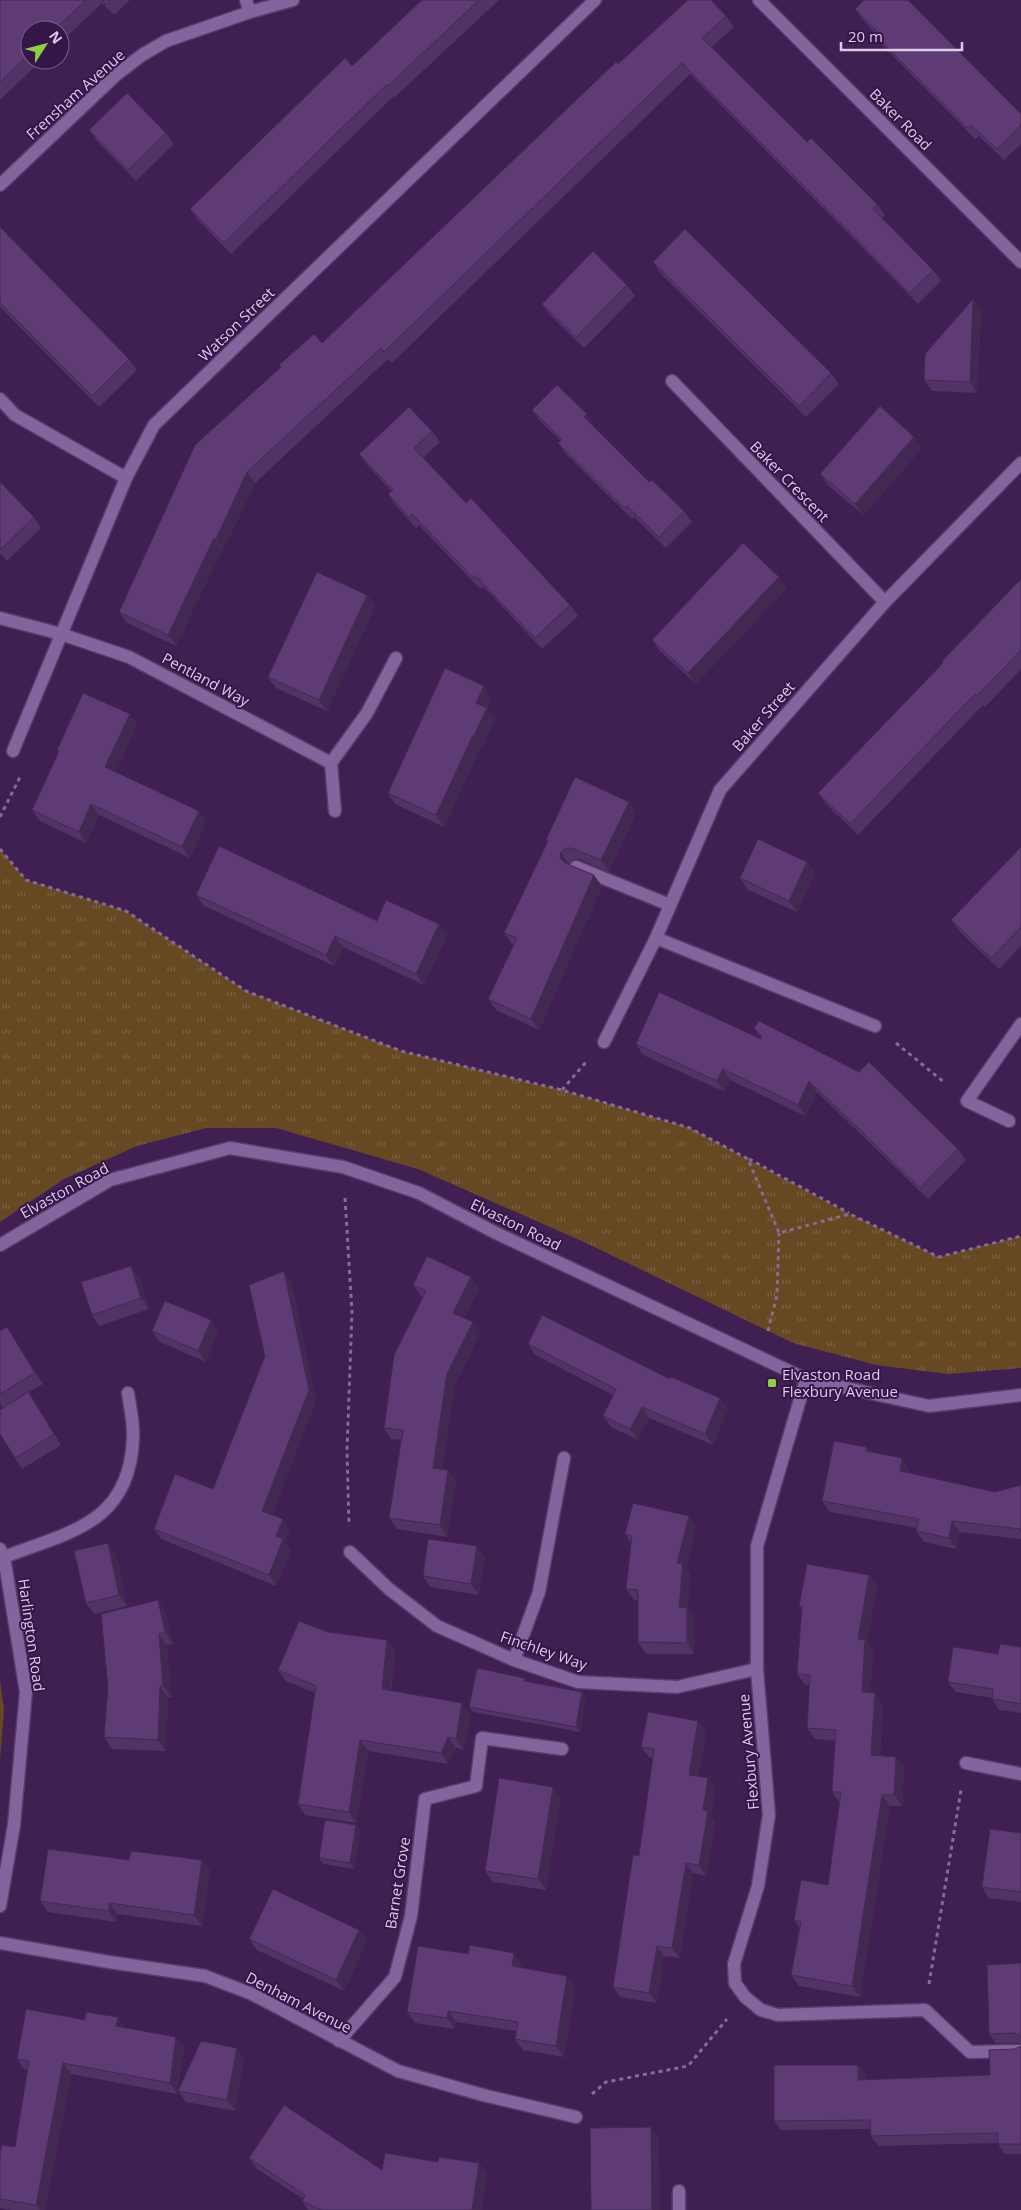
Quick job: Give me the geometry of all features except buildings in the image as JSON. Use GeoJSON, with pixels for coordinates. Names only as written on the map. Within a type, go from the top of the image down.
{"type":"FeatureCollection","features":[{"type":"Feature","properties":{"kind":"street","name":"Frensham Avenue"},"geometry":{"type":"LineString","coordinates":[[0,185],[116,75],[142,56],[166,41],[248,6],[293,0]]}},
{"type":"Feature","properties":{"kind":"street","name":"Watson Street"},"geometry":{"type":"LineString","coordinates":[[13,751],[126,478],[154,425],[595,0]]}},
{"type":"Feature","properties":{"kind":"street","name":"Baker Road"},"geometry":{"type":"LineString","coordinates":[[759,0],[1021,262]]}},
{"type":"Feature","properties":{"kind":"street","name":"Baker Crescent"},"geometry":{"type":"LineString","coordinates":[[672,381],[884,602]]}},
{"type":"Feature","properties":{"kind":"street"},"geometry":{"type":"LineString","coordinates":[[0,399],[15,415],[126,478]]}},
{"type":"Feature","properties":{"kind":"street","name":"Baker Street"},"geometry":{"type":"LineString","coordinates":[[604,1042],[656,938],[720,790],[884,602],[1021,463]]}},
{"type":"Feature","properties":{"kind":"street","name":"Pentland Way"},"geometry":{"type":"LineString","coordinates":[[0,618],[61,634],[129,657],[331,763]]}},
{"type":"Feature","properties":{"kind":"street"},"geometry":{"type":"LineString","coordinates":[[335,811],[331,763],[367,713],[396,658]]}},
{"type":"Feature","properties":{"kind":"street"},"geometry":{"type":"LineString","coordinates":[[576,867],[670,905]]}},
{"type":"Feature","properties":{"kind":"street"},"geometry":{"type":"LineString","coordinates":[[656,938],[875,1026]]}},
{"type":"Feature","properties":{"kind":"street"},"geometry":{"type":"LineString","coordinates":[[1009,1121],[966,1101],[1021,1024]]}},
{"type":"Feature","properties":{"kind":"street","name":"Elvaston Road"},"geometry":{"type":"LineString","coordinates":[[0,1245],[110,1180],[230,1148],[343,1167],[419,1193],[496,1233],[806,1379],[929,1406],[1021,1395]]}},
{"type":"Feature","properties":{"kind":"street","name":"Flexbury Avenue"},"geometry":{"type":"LineString","coordinates":[[744,1997],[736,1983],[734,1964],[758,1886],[769,1815],[757,1669],[757,1546],[806,1379]]}},
{"type":"Feature","properties":{"kind":"street"},"geometry":{"type":"LineString","coordinates":[[2,1553],[74,1531],[98,1518],[117,1499],[129,1469],[133,1438],[128,1393]]}},
{"type":"Feature","properties":{"kind":"street"},"geometry":{"type":"LineString","coordinates":[[514,1660],[539,1592],[564,1458]]}},
{"type":"Feature","properties":{"kind":"street","name":"Finchley Way"},"geometry":{"type":"LineString","coordinates":[[350,1552],[389,1588],[437,1626],[514,1660],[578,1682],[677,1687],[757,1669]]}},
{"type":"Feature","properties":{"kind":"street","name":"Harlington Road"},"geometry":{"type":"LineString","coordinates":[[0,1906],[14,1825],[26,1692],[2,1553]]}},
{"type":"Feature","properties":{"kind":"street","name":"Barnet Grove"},"geometry":{"type":"LineString","coordinates":[[339,2041],[395,1977],[411,1916],[425,1799],[476,1786],[482,1738],[562,1749]]}},
{"type":"Feature","properties":{"kind":"street"},"geometry":{"type":"LineString","coordinates":[[966,1762],[1021,1774]]}},
{"type":"Feature","properties":{"kind":"street","name":"Denham Avenue"},"geometry":{"type":"LineString","coordinates":[[0,1943],[108,1962],[204,1976],[252,1994],[398,2071],[483,2095],[576,2117]]}},
{"type":"Feature","properties":{"kind":"street"},"geometry":{"type":"LineString","coordinates":[[744,1997],[761,2010],[778,2014],[925,2010],[970,2052],[1021,2051]]}},
{"type":"Feature","properties":{"kind":"street"},"geometry":{"type":"LineString","coordinates":[[679,2191],[680,2210]]}},
{"type":"Feature","properties":{"kind":"path"},"geometry":{"type":"LineString","coordinates":[[0,849],[26,880],[126,911],[246,991],[401,1050],[562,1090],[690,1128],[850,1214],[939,1257],[1021,1236]]}},
{"type":"Feature","properties":{"kind":"path"},"geometry":{"type":"LineString","coordinates":[[875,1026],[966,1101]]}},
{"type":"Feature","properties":{"kind":"path"},"geometry":{"type":"LineString","coordinates":[[562,1090],[604,1042]]}},
{"type":"Feature","properties":{"kind":"path"},"geometry":{"type":"LineString","coordinates":[[748,1159],[779,1233],[776,1295],[761,1358]]}},
{"type":"Feature","properties":{"kind":"path"},"geometry":{"type":"LineString","coordinates":[[343,1167],[352,1312],[347,1451],[350,1552]]}},
{"type":"Feature","properties":{"kind":"path"},"geometry":{"type":"LineString","coordinates":[[779,1233],[850,1214]]}},
{"type":"Feature","properties":{"kind":"path"},"geometry":{"type":"LineString","coordinates":[[925,2010],[966,1762]]}},
{"type":"Feature","properties":{"kind":"path"},"geometry":{"type":"LineString","coordinates":[[576,2117],[588,2098],[606,2082],[688,2066],[744,1997]]}},
{"type":"Feature","properties":{"kind":"green space"},"geometry":{"type":"Polygon","coordinates":[[[0,849],[26,880],[126,911],[246,991],[401,1051],[562,1090],[690,1128],[850,1214],[939,1257],[1021,1236],[1021,1368],[948,1374],[876,1365],[793,1343],[582,1241],[418,1169],[276,1128],[206,1128],[137,1146],[64,1179],[0,1222],[0,849]]]}},
{"type":"Feature","properties":{"kind":"green space"},"geometry":{"type":"Polygon","coordinates":[[[0,1680],[4,1711],[0,1760],[0,1680]]]}},
{"type":"Feature","properties":{"kind":"place","name":"Elvaston Road Flexbury Avenue"},"geometry":{"type":"Point","coordinates":[772,1383]}}]}
